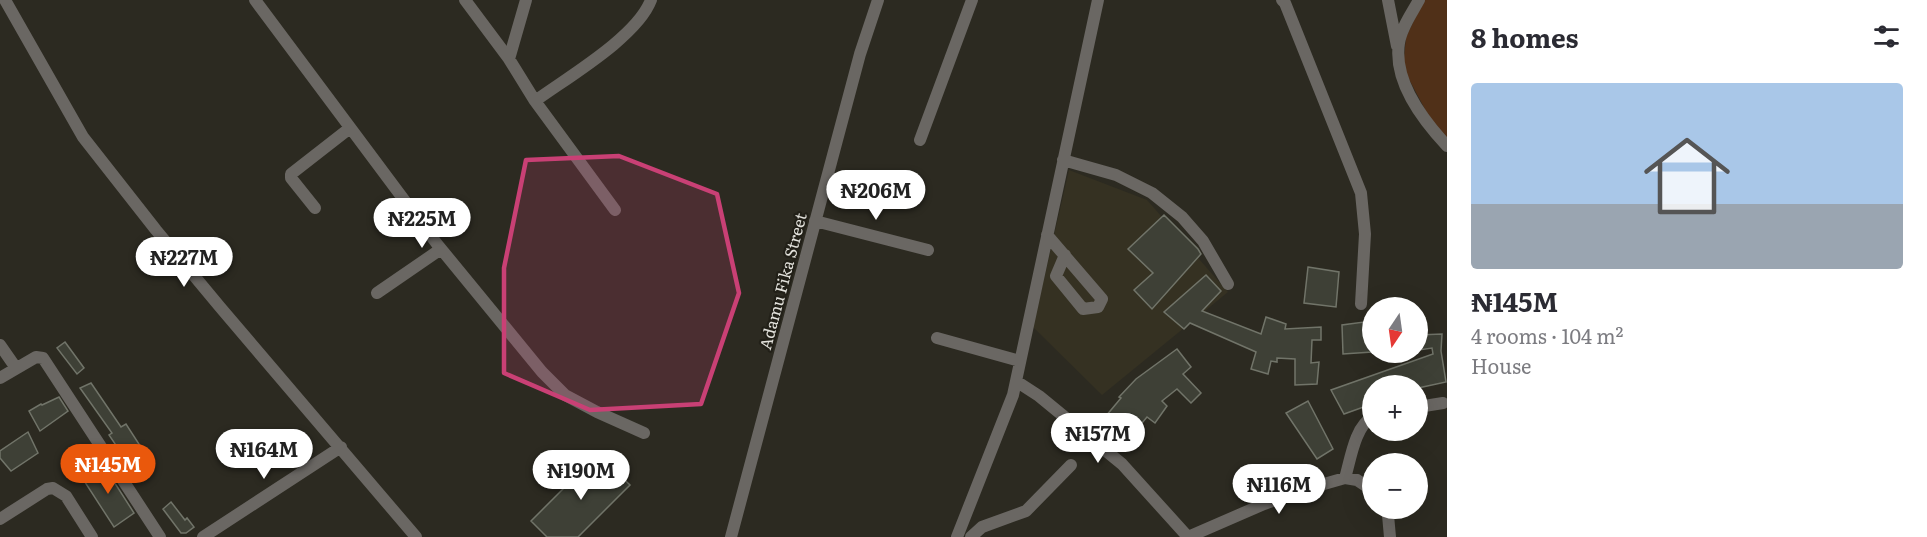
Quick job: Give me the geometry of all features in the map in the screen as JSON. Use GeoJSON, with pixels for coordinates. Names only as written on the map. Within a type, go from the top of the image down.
{"type":"FeatureCollection","features":[{"type":"Feature","properties":{"kind":"street"},"geometry":{"type":"LineString","coordinates":[[5,0],[83,137],[163,239],[416,537]]}},
{"type":"Feature","properties":{"kind":"street"},"geometry":{"type":"LineString","coordinates":[[255,0],[441,249],[542,372],[565,395],[644,433]]}},
{"type":"Feature","properties":{"kind":"street"},"geometry":{"type":"LineString","coordinates":[[465,0],[615,210]]}},
{"type":"Feature","properties":{"kind":"street"},"geometry":{"type":"LineString","coordinates":[[508,59],[526,0]]}},
{"type":"Feature","properties":{"kind":"street"},"geometry":{"type":"LineString","coordinates":[[535,101],[621,40],[635,26],[651,0]]}},
{"type":"Feature","properties":{"kind":"street","name":"Adamu Fika Street"},"geometry":{"type":"LineString","coordinates":[[731,537],[860,54],[878,0]]}},
{"type":"Feature","properties":{"kind":"street"},"geometry":{"type":"LineString","coordinates":[[920,140],[972,0]]}},
{"type":"Feature","properties":{"kind":"street"},"geometry":{"type":"LineString","coordinates":[[957,537],[1013,395],[1098,0]]}},
{"type":"Feature","properties":{"kind":"street"},"geometry":{"type":"LineString","coordinates":[[1282,0],[1361,193],[1365,234],[1361,304]]}},
{"type":"Feature","properties":{"kind":"street"},"geometry":{"type":"LineString","coordinates":[[1388,0],[1399,52]]}},
{"type":"Feature","properties":{"kind":"street"},"geometry":{"type":"LineString","coordinates":[[1419,0],[1399,41],[1398,68],[1406,88],[1431,129],[1447,146]]}},
{"type":"Feature","properties":{"kind":"street"},"geometry":{"type":"LineString","coordinates":[[315,208],[291,178],[291,174],[350,128]]}},
{"type":"Feature","properties":{"kind":"street"},"geometry":{"type":"LineString","coordinates":[[1063,160],[1116,175],[1152,193],[1182,217],[1203,241],[1228,284]]}},
{"type":"Feature","properties":{"kind":"street"},"geometry":{"type":"LineString","coordinates":[[815,220],[928,250]]}},
{"type":"Feature","properties":{"kind":"street"},"geometry":{"type":"LineString","coordinates":[[1047,235],[1065,255]]}},
{"type":"Feature","properties":{"kind":"street"},"geometry":{"type":"LineString","coordinates":[[377,293],[441,249]]}},
{"type":"Feature","properties":{"kind":"street"},"geometry":{"type":"LineString","coordinates":[[937,338],[1020,361]]}},
{"type":"Feature","properties":{"kind":"street"},"geometry":{"type":"LineString","coordinates":[[0,345],[16,368]]}},
{"type":"Feature","properties":{"kind":"street"},"geometry":{"type":"LineString","coordinates":[[0,378],[36,357],[43,358],[160,537]]}},
{"type":"Feature","properties":{"kind":"street"},"geometry":{"type":"LineString","coordinates":[[1016,381],[1039,396],[1122,464],[1188,537],[1264,504],[1310,488],[1345,478],[1362,483]]}},
{"type":"Feature","properties":{"kind":"street"},"geometry":{"type":"LineString","coordinates":[[1428,405],[1443,403]]}},
{"type":"Feature","properties":{"kind":"street"},"geometry":{"type":"LineString","coordinates":[[1345,478],[1356,437],[1362,428]]}},
{"type":"Feature","properties":{"kind":"street"},"geometry":{"type":"LineString","coordinates":[[204,537],[341,447]]}},
{"type":"Feature","properties":{"kind":"street"},"geometry":{"type":"LineString","coordinates":[[971,537],[982,527],[1026,510],[1071,465]]}},
{"type":"Feature","properties":{"kind":"street"},"geometry":{"type":"LineString","coordinates":[[0,519],[47,489],[53,488],[66,496],[92,537]]}},
{"type":"Feature","properties":{"kind":"street"},"geometry":{"type":"LineString","coordinates":[[1388,519],[1390,537]]}},
{"type":"Feature","properties":{"kind":"highlighted area"},"geometry":{"type":"Polygon","coordinates":[[[619,156],[717,194],[739,293],[701,404],[590,410],[504,373],[504,268],[526,160],[619,156]]]}},
{"type":"Feature","properties":{"kind":"shaded area"},"geometry":{"type":"Polygon","coordinates":[[[1424,0],[1447,0],[1447,140],[1435,128],[1403,68],[1406,37],[1424,0]]]}},
{"type":"Feature","properties":{"kind":"shaded area"},"geometry":{"type":"Polygon","coordinates":[[[1069,170],[1147,200],[1228,292],[1102,395],[1033,327],[1069,170]]]}},
{"type":"Feature","properties":{"kind":"building"},"geometry":{"type":"Polygon","coordinates":[[[1164,215],[1201,254],[1152,309],[1134,290],[1153,273],[1128,249],[1164,215]]]}},
{"type":"Feature","properties":{"kind":"building"},"geometry":{"type":"Polygon","coordinates":[[[1308,267],[1339,272],[1336,307],[1304,303],[1308,267]]]}},
{"type":"Feature","properties":{"kind":"building"},"geometry":{"type":"Polygon","coordinates":[[[1206,275],[1221,291],[1202,311],[1261,334],[1266,317],[1286,324],[1285,329],[1321,327],[1321,340],[1312,340],[1311,363],[1319,362],[1317,384],[1295,385],[1295,359],[1277,358],[1277,362],[1271,361],[1268,374],[1251,369],[1256,352],[1190,323],[1184,329],[1164,312],[1206,275]]]}},
{"type":"Feature","properties":{"kind":"building"},"geometry":{"type":"Polygon","coordinates":[[[1362,322],[1362,353],[1343,354],[1342,325],[1362,322]]]}},
{"type":"Feature","properties":{"kind":"building"},"geometry":{"type":"Polygon","coordinates":[[[1442,334],[1441,351],[1446,382],[1428,386],[1428,375],[1374,375],[1408,363],[1428,363],[1428,356],[1433,354],[1432,348],[1428,349],[1428,335],[1442,334]]]}},
{"type":"Feature","properties":{"kind":"building"},"geometry":{"type":"Polygon","coordinates":[[[65,342],[84,368],[77,374],[57,348],[65,342]]]}},
{"type":"Feature","properties":{"kind":"building"},"geometry":{"type":"Polygon","coordinates":[[[1177,349],[1191,367],[1183,374],[1201,393],[1191,403],[1177,389],[1162,401],[1167,406],[1155,423],[1147,417],[1131,436],[1106,416],[1121,398],[1119,397],[1136,379],[1177,349]]]}},
{"type":"Feature","properties":{"kind":"building"},"geometry":{"type":"Polygon","coordinates":[[[1362,379],[1362,408],[1344,414],[1331,390],[1362,379]]]}},
{"type":"Feature","properties":{"kind":"building"},"geometry":{"type":"Polygon","coordinates":[[[91,383],[121,427],[126,424],[148,458],[132,469],[109,435],[112,433],[80,388],[91,383]]]}},
{"type":"Feature","properties":{"kind":"building"},"geometry":{"type":"Polygon","coordinates":[[[59,397],[68,411],[40,431],[29,411],[59,397]]]}},
{"type":"Feature","properties":{"kind":"building"},"geometry":{"type":"Polygon","coordinates":[[[1308,401],[1333,449],[1317,459],[1286,413],[1308,401]]]}},
{"type":"Feature","properties":{"kind":"building"},"geometry":{"type":"Polygon","coordinates":[[[28,432],[38,453],[11,471],[0,458],[0,451],[28,432]]]}},
{"type":"Feature","properties":{"kind":"building"},"geometry":{"type":"Polygon","coordinates":[[[598,454],[630,485],[578,537],[547,537],[531,521],[598,454]]]}},
{"type":"Feature","properties":{"kind":"building"},"geometry":{"type":"Polygon","coordinates":[[[102,463],[134,513],[114,527],[81,476],[102,463]]]}},
{"type":"Feature","properties":{"kind":"building"},"geometry":{"type":"Polygon","coordinates":[[[171,502],[185,520],[187,518],[194,527],[186,533],[181,533],[163,509],[171,502]]]}}]}
